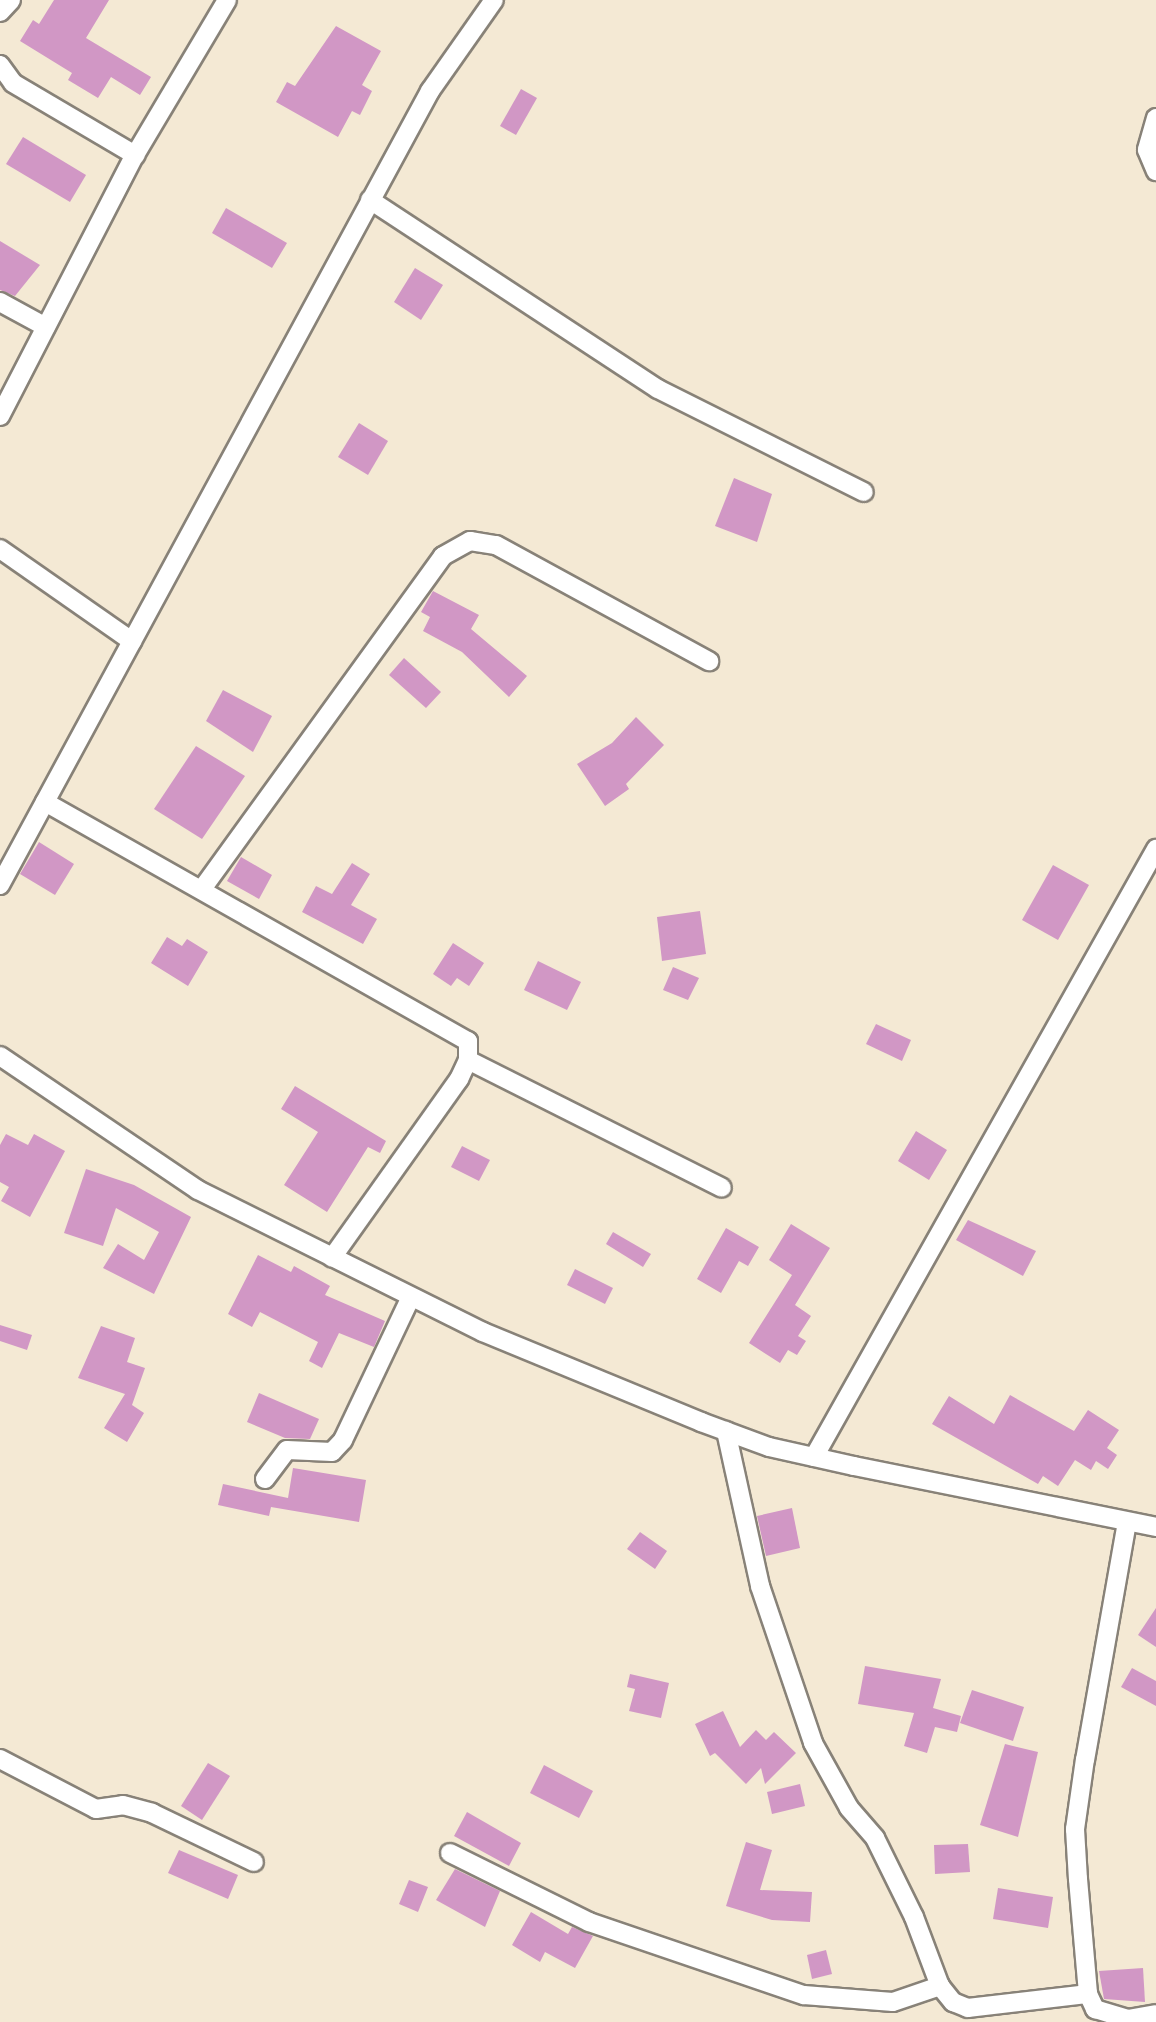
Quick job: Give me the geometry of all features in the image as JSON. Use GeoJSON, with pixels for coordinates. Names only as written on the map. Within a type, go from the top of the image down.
{"type":"FeatureCollection","features":[{"type":"Feature","properties":{"kind":"street"},"geometry":{"type":"LineString","coordinates":[[0,12],[11,0]]}},
{"type":"Feature","properties":{"kind":"street"},"geometry":{"type":"LineString","coordinates":[[0,416],[135,155],[227,0]]}},
{"type":"Feature","properties":{"kind":"street"},"geometry":{"type":"LineString","coordinates":[[0,885],[430,91],[494,0]]}},
{"type":"Feature","properties":{"kind":"street"},"geometry":{"type":"LineString","coordinates":[[0,65],[13,83],[135,155]]}},
{"type":"Feature","properties":{"kind":"street"},"geometry":{"type":"LineString","coordinates":[[1156,118],[1147,150],[1156,171]]}},
{"type":"Feature","properties":{"kind":"street"},"geometry":{"type":"LineString","coordinates":[[370,200],[658,389],[864,492]]}},
{"type":"Feature","properties":{"kind":"street"},"geometry":{"type":"LineString","coordinates":[[0,302],[46,327]]}},
{"type":"Feature","properties":{"kind":"street"},"geometry":{"type":"LineString","coordinates":[[202,889],[443,556],[470,541],[496,545],[709,661]]}},
{"type":"Feature","properties":{"kind":"street"},"geometry":{"type":"LineString","coordinates":[[0,549],[132,641]]}},
{"type":"Feature","properties":{"kind":"street"},"geometry":{"type":"LineString","coordinates":[[45,802],[450,1026],[468,1041],[468,1060],[332,1258]]}},
{"type":"Feature","properties":{"kind":"street"},"geometry":{"type":"LineString","coordinates":[[814,1457],[1156,849]]}},
{"type":"Feature","properties":{"kind":"street"},"geometry":{"type":"LineString","coordinates":[[0,1056],[198,1190],[483,1332],[726,1431],[814,1457],[1156,1527]]}},
{"type":"Feature","properties":{"kind":"street"},"geometry":{"type":"LineString","coordinates":[[468,1060],[722,1188]]}},
{"type":"Feature","properties":{"kind":"street"},"geometry":{"type":"LineString","coordinates":[[265,1479],[287,1450],[332,1452],[343,1440],[411,1297]]}},
{"type":"Feature","properties":{"kind":"street"},"geometry":{"type":"LineString","coordinates":[[726,1431],[760,1586],[813,1743],[849,1808],[875,1838],[914,1917],[940,1986],[953,2002],[968,2008],[1088,1994]]}},
{"type":"Feature","properties":{"kind":"street"},"geometry":{"type":"LineString","coordinates":[[1127,1522],[1075,1829],[1088,1994],[1095,2009],[1106,2015],[1128,2019],[1156,2014]]}},
{"type":"Feature","properties":{"kind":"street"},"geometry":{"type":"LineString","coordinates":[[0,1759],[96,1809],[123,1805],[152,1813],[254,1862]]}},
{"type":"Feature","properties":{"kind":"street"},"geometry":{"type":"LineString","coordinates":[[450,1853],[589,1922],[804,1995],[893,2002],[940,1986]]}},
{"type":"Feature","properties":{"kind":"building"},"geometry":{"type":"Polygon","coordinates":[[[54,0],[109,0],[86,38],[151,77],[140,95],[111,77],[98,98],[68,80],[72,73],[20,41],[33,20],[39,24],[54,0]]]}},
{"type":"Feature","properties":{"kind":"building"},"geometry":{"type":"Polygon","coordinates":[[[336,26],[381,51],[362,85],[372,91],[360,115],[352,111],[338,137],[276,102],[287,82],[295,86],[336,26]]]}},
{"type":"Feature","properties":{"kind":"building"},"geometry":{"type":"Polygon","coordinates":[[[521,89],[537,98],[516,135],[500,126],[521,89]]]}},
{"type":"Feature","properties":{"kind":"building"},"geometry":{"type":"Polygon","coordinates":[[[23,137],[86,175],[70,202],[6,164],[23,137]]]}},
{"type":"Feature","properties":{"kind":"building"},"geometry":{"type":"Polygon","coordinates":[[[226,208],[287,243],[272,268],[212,233],[226,208]]]}},
{"type":"Feature","properties":{"kind":"building"},"geometry":{"type":"Polygon","coordinates":[[[0,241],[40,265],[15,296],[0,290],[0,241]]]}},
{"type":"Feature","properties":{"kind":"building"},"geometry":{"type":"Polygon","coordinates":[[[415,268],[443,285],[421,320],[394,302],[415,268]]]}},
{"type":"Feature","properties":{"kind":"building"},"geometry":{"type":"Polygon","coordinates":[[[359,423],[388,441],[368,475],[338,457],[359,423]]]}},
{"type":"Feature","properties":{"kind":"building"},"geometry":{"type":"Polygon","coordinates":[[[734,478],[772,494],[757,542],[715,526],[734,478]]]}},
{"type":"Feature","properties":{"kind":"building"},"geometry":{"type":"Polygon","coordinates":[[[433,591],[479,615],[471,629],[527,676],[509,697],[462,652],[423,631],[430,617],[421,612],[433,591]]]}},
{"type":"Feature","properties":{"kind":"building"},"geometry":{"type":"Polygon","coordinates":[[[404,658],[441,692],[426,708],[389,675],[404,658]]]}},
{"type":"Feature","properties":{"kind":"building"},"geometry":{"type":"Polygon","coordinates":[[[223,690],[272,716],[253,752],[206,721],[223,690]]]}},
{"type":"Feature","properties":{"kind":"building"},"geometry":{"type":"Polygon","coordinates":[[[636,717],[664,745],[626,784],[629,789],[605,806],[577,764],[612,743],[636,717]]]}},
{"type":"Feature","properties":{"kind":"building"},"geometry":{"type":"Polygon","coordinates":[[[196,746],[245,776],[202,839],[154,809],[196,746]]]}},
{"type":"Feature","properties":{"kind":"building"},"geometry":{"type":"Polygon","coordinates":[[[39,842],[74,864],[55,895],[20,874],[39,842]]]}},
{"type":"Feature","properties":{"kind":"building"},"geometry":{"type":"Polygon","coordinates":[[[241,857],[272,875],[259,899],[227,881],[241,857]]]}},
{"type":"Feature","properties":{"kind":"building"},"geometry":{"type":"Polygon","coordinates":[[[352,863],[370,874],[351,905],[377,919],[363,944],[302,912],[316,886],[332,894],[352,863]]]}},
{"type":"Feature","properties":{"kind":"building"},"geometry":{"type":"Polygon","coordinates":[[[1053,865],[1089,885],[1058,940],[1022,920],[1053,865]]]}},
{"type":"Feature","properties":{"kind":"building"},"geometry":{"type":"Polygon","coordinates":[[[700,911],[706,954],[662,961],[657,917],[700,911]]]}},
{"type":"Feature","properties":{"kind":"building"},"geometry":{"type":"Polygon","coordinates":[[[167,937],[182,946],[187,939],[208,952],[188,986],[151,963],[167,937]]]}},
{"type":"Feature","properties":{"kind":"building"},"geometry":{"type":"Polygon","coordinates":[[[453,943],[484,963],[469,986],[457,978],[451,986],[433,974],[453,943]]]}},
{"type":"Feature","properties":{"kind":"building"},"geometry":{"type":"Polygon","coordinates":[[[538,961],[581,982],[567,1010],[524,990],[538,961]]]}},
{"type":"Feature","properties":{"kind":"building"},"geometry":{"type":"Polygon","coordinates":[[[673,967],[699,978],[688,1000],[663,990],[673,967]]]}},
{"type":"Feature","properties":{"kind":"building"},"geometry":{"type":"Polygon","coordinates":[[[876,1024],[911,1040],[902,1061],[866,1044],[876,1024]]]}},
{"type":"Feature","properties":{"kind":"building"},"geometry":{"type":"Polygon","coordinates":[[[295,1086],[386,1141],[380,1153],[368,1147],[327,1212],[284,1185],[318,1132],[281,1109],[295,1086]]]}},
{"type":"Feature","properties":{"kind":"building"},"geometry":{"type":"Polygon","coordinates":[[[916,1131],[947,1150],[929,1180],[898,1161],[916,1131]]]}},
{"type":"Feature","properties":{"kind":"building"},"geometry":{"type":"Polygon","coordinates":[[[6,1134],[28,1145],[34,1134],[65,1151],[30,1217],[1,1201],[9,1187],[0,1182],[0,1145],[6,1134]]]}},
{"type":"Feature","properties":{"kind":"building"},"geometry":{"type":"Polygon","coordinates":[[[462,1146],[490,1160],[479,1181],[451,1167],[462,1146]]]}},
{"type":"Feature","properties":{"kind":"building"},"geometry":{"type":"Polygon","coordinates":[[[86,1169],[134,1185],[191,1217],[154,1294],[103,1268],[118,1244],[144,1260],[159,1232],[116,1208],[103,1246],[64,1233],[86,1169]]]}},
{"type":"Feature","properties":{"kind":"building"},"geometry":{"type":"Polygon","coordinates":[[[968,1220],[1036,1251],[1023,1276],[956,1240],[968,1220]]]}},
{"type":"Feature","properties":{"kind":"building"},"geometry":{"type":"Polygon","coordinates":[[[791,1224],[830,1248],[795,1305],[811,1316],[798,1336],[806,1341],[797,1355],[788,1350],[780,1363],[749,1343],[792,1275],[769,1260],[791,1224]]]}},
{"type":"Feature","properties":{"kind":"building"},"geometry":{"type":"Polygon","coordinates":[[[726,1228],[759,1247],[748,1266],[739,1261],[721,1293],[697,1279],[726,1228]]]}},
{"type":"Feature","properties":{"kind":"building"},"geometry":{"type":"Polygon","coordinates":[[[613,1232],[651,1254],[643,1267],[606,1244],[613,1232]]]}},
{"type":"Feature","properties":{"kind":"building"},"geometry":{"type":"Polygon","coordinates":[[[258,1255],[291,1272],[294,1266],[330,1286],[325,1295],[385,1321],[374,1347],[339,1333],[322,1368],[309,1361],[318,1342],[260,1312],[252,1327],[228,1314],[258,1255]]]}},
{"type":"Feature","properties":{"kind":"building"},"geometry":{"type":"Polygon","coordinates":[[[575,1269],[613,1288],[605,1304],[567,1285],[575,1269]]]}},
{"type":"Feature","properties":{"kind":"building"},"geometry":{"type":"Polygon","coordinates":[[[0,1325],[32,1335],[27,1350],[0,1341],[0,1325]]]}},
{"type":"Feature","properties":{"kind":"building"},"geometry":{"type":"Polygon","coordinates":[[[101,1326],[135,1338],[127,1362],[145,1368],[132,1405],[144,1413],[127,1442],[104,1428],[125,1394],[78,1378],[101,1326]]]}},
{"type":"Feature","properties":{"kind":"building"},"geometry":{"type":"Polygon","coordinates":[[[259,1393],[319,1419],[310,1439],[285,1438],[247,1422],[259,1393]]]}},
{"type":"Feature","properties":{"kind":"building"},"geometry":{"type":"Polygon","coordinates":[[[1010,1395],[1074,1431],[1088,1410],[1119,1430],[1107,1448],[1117,1455],[1108,1469],[1096,1461],[1091,1470],[1075,1460],[1058,1486],[1043,1476],[1038,1484],[932,1424],[949,1396],[994,1424],[1010,1395]]]}},
{"type":"Feature","properties":{"kind":"building"},"geometry":{"type":"Polygon","coordinates":[[[293,1468],[366,1480],[359,1522],[271,1507],[269,1516],[218,1505],[223,1484],[288,1498],[293,1468]]]}},
{"type":"Feature","properties":{"kind":"building"},"geometry":{"type":"Polygon","coordinates":[[[792,1508],[800,1548],[766,1556],[757,1516],[792,1508]]]}},
{"type":"Feature","properties":{"kind":"building"},"geometry":{"type":"Polygon","coordinates":[[[640,1532],[667,1551],[655,1569],[627,1549],[640,1532]]]}},
{"type":"Feature","properties":{"kind":"building"},"geometry":{"type":"Polygon","coordinates":[[[1156,1608],[1156,1647],[1138,1635],[1156,1608]]]}},
{"type":"Feature","properties":{"kind":"building"},"geometry":{"type":"Polygon","coordinates":[[[865,1666],[941,1679],[933,1708],[961,1716],[957,1732],[935,1727],[927,1753],[904,1746],[914,1713],[858,1704],[865,1666]]]}},
{"type":"Feature","properties":{"kind":"building"},"geometry":{"type":"Polygon","coordinates":[[[1132,1668],[1156,1681],[1156,1706],[1121,1687],[1132,1668]]]}},
{"type":"Feature","properties":{"kind":"building"},"geometry":{"type":"Polygon","coordinates":[[[630,1674],[669,1683],[661,1718],[629,1711],[635,1689],[627,1687],[630,1674]]]}},
{"type":"Feature","properties":{"kind":"building"},"geometry":{"type":"Polygon","coordinates":[[[972,1690],[1024,1707],[1013,1741],[960,1723],[972,1690]]]}},
{"type":"Feature","properties":{"kind":"building"},"geometry":{"type":"Polygon","coordinates":[[[723,1711],[740,1747],[756,1730],[766,1740],[774,1732],[796,1753],[765,1784],[761,1768],[746,1784],[715,1753],[710,1756],[695,1724],[723,1711]]]}},
{"type":"Feature","properties":{"kind":"building"},"geometry":{"type":"Polygon","coordinates":[[[1005,1744],[1038,1752],[1018,1837],[980,1825],[1005,1744]]]}},
{"type":"Feature","properties":{"kind":"building"},"geometry":{"type":"Polygon","coordinates":[[[208,1763],[230,1776],[202,1820],[181,1806],[208,1763]]]}},
{"type":"Feature","properties":{"kind":"building"},"geometry":{"type":"Polygon","coordinates":[[[544,1765],[593,1791],[579,1818],[530,1793],[544,1765]]]}},
{"type":"Feature","properties":{"kind":"building"},"geometry":{"type":"Polygon","coordinates":[[[800,1784],[805,1806],[772,1814],[767,1792],[800,1784]]]}},
{"type":"Feature","properties":{"kind":"building"},"geometry":{"type":"Polygon","coordinates":[[[467,1812],[521,1843],[509,1866],[454,1836],[467,1812]]]}},
{"type":"Feature","properties":{"kind":"building"},"geometry":{"type":"Polygon","coordinates":[[[746,1842],[772,1850],[760,1890],[812,1892],[810,1922],[772,1920],[726,1906],[746,1842]]]}},
{"type":"Feature","properties":{"kind":"building"},"geometry":{"type":"Polygon","coordinates":[[[968,1844],[970,1872],[935,1874],[934,1845],[968,1844]]]}},
{"type":"Feature","properties":{"kind":"building"},"geometry":{"type":"Polygon","coordinates":[[[179,1850],[238,1875],[228,1899],[168,1873],[179,1850]]]}},
{"type":"Feature","properties":{"kind":"building"},"geometry":{"type":"Polygon","coordinates":[[[455,1869],[500,1891],[485,1927],[436,1900],[455,1869]]]}},
{"type":"Feature","properties":{"kind":"building"},"geometry":{"type":"Polygon","coordinates":[[[409,1880],[428,1887],[418,1912],[399,1904],[409,1880]]]}},
{"type":"Feature","properties":{"kind":"building"},"geometry":{"type":"Polygon","coordinates":[[[998,1888],[1053,1897],[1048,1928],[993,1919],[998,1888]]]}},
{"type":"Feature","properties":{"kind":"building"},"geometry":{"type":"Polygon","coordinates":[[[531,1912],[568,1934],[572,1927],[593,1936],[575,1968],[545,1952],[540,1962],[512,1945],[531,1912]]]}},
{"type":"Feature","properties":{"kind":"building"},"geometry":{"type":"Polygon","coordinates":[[[826,1950],[832,1974],[812,1979],[807,1955],[826,1950]]]}},
{"type":"Feature","properties":{"kind":"building"},"geometry":{"type":"Polygon","coordinates":[[[1143,1968],[1145,2002],[1104,1999],[1099,1971],[1143,1968]]]}}]}
